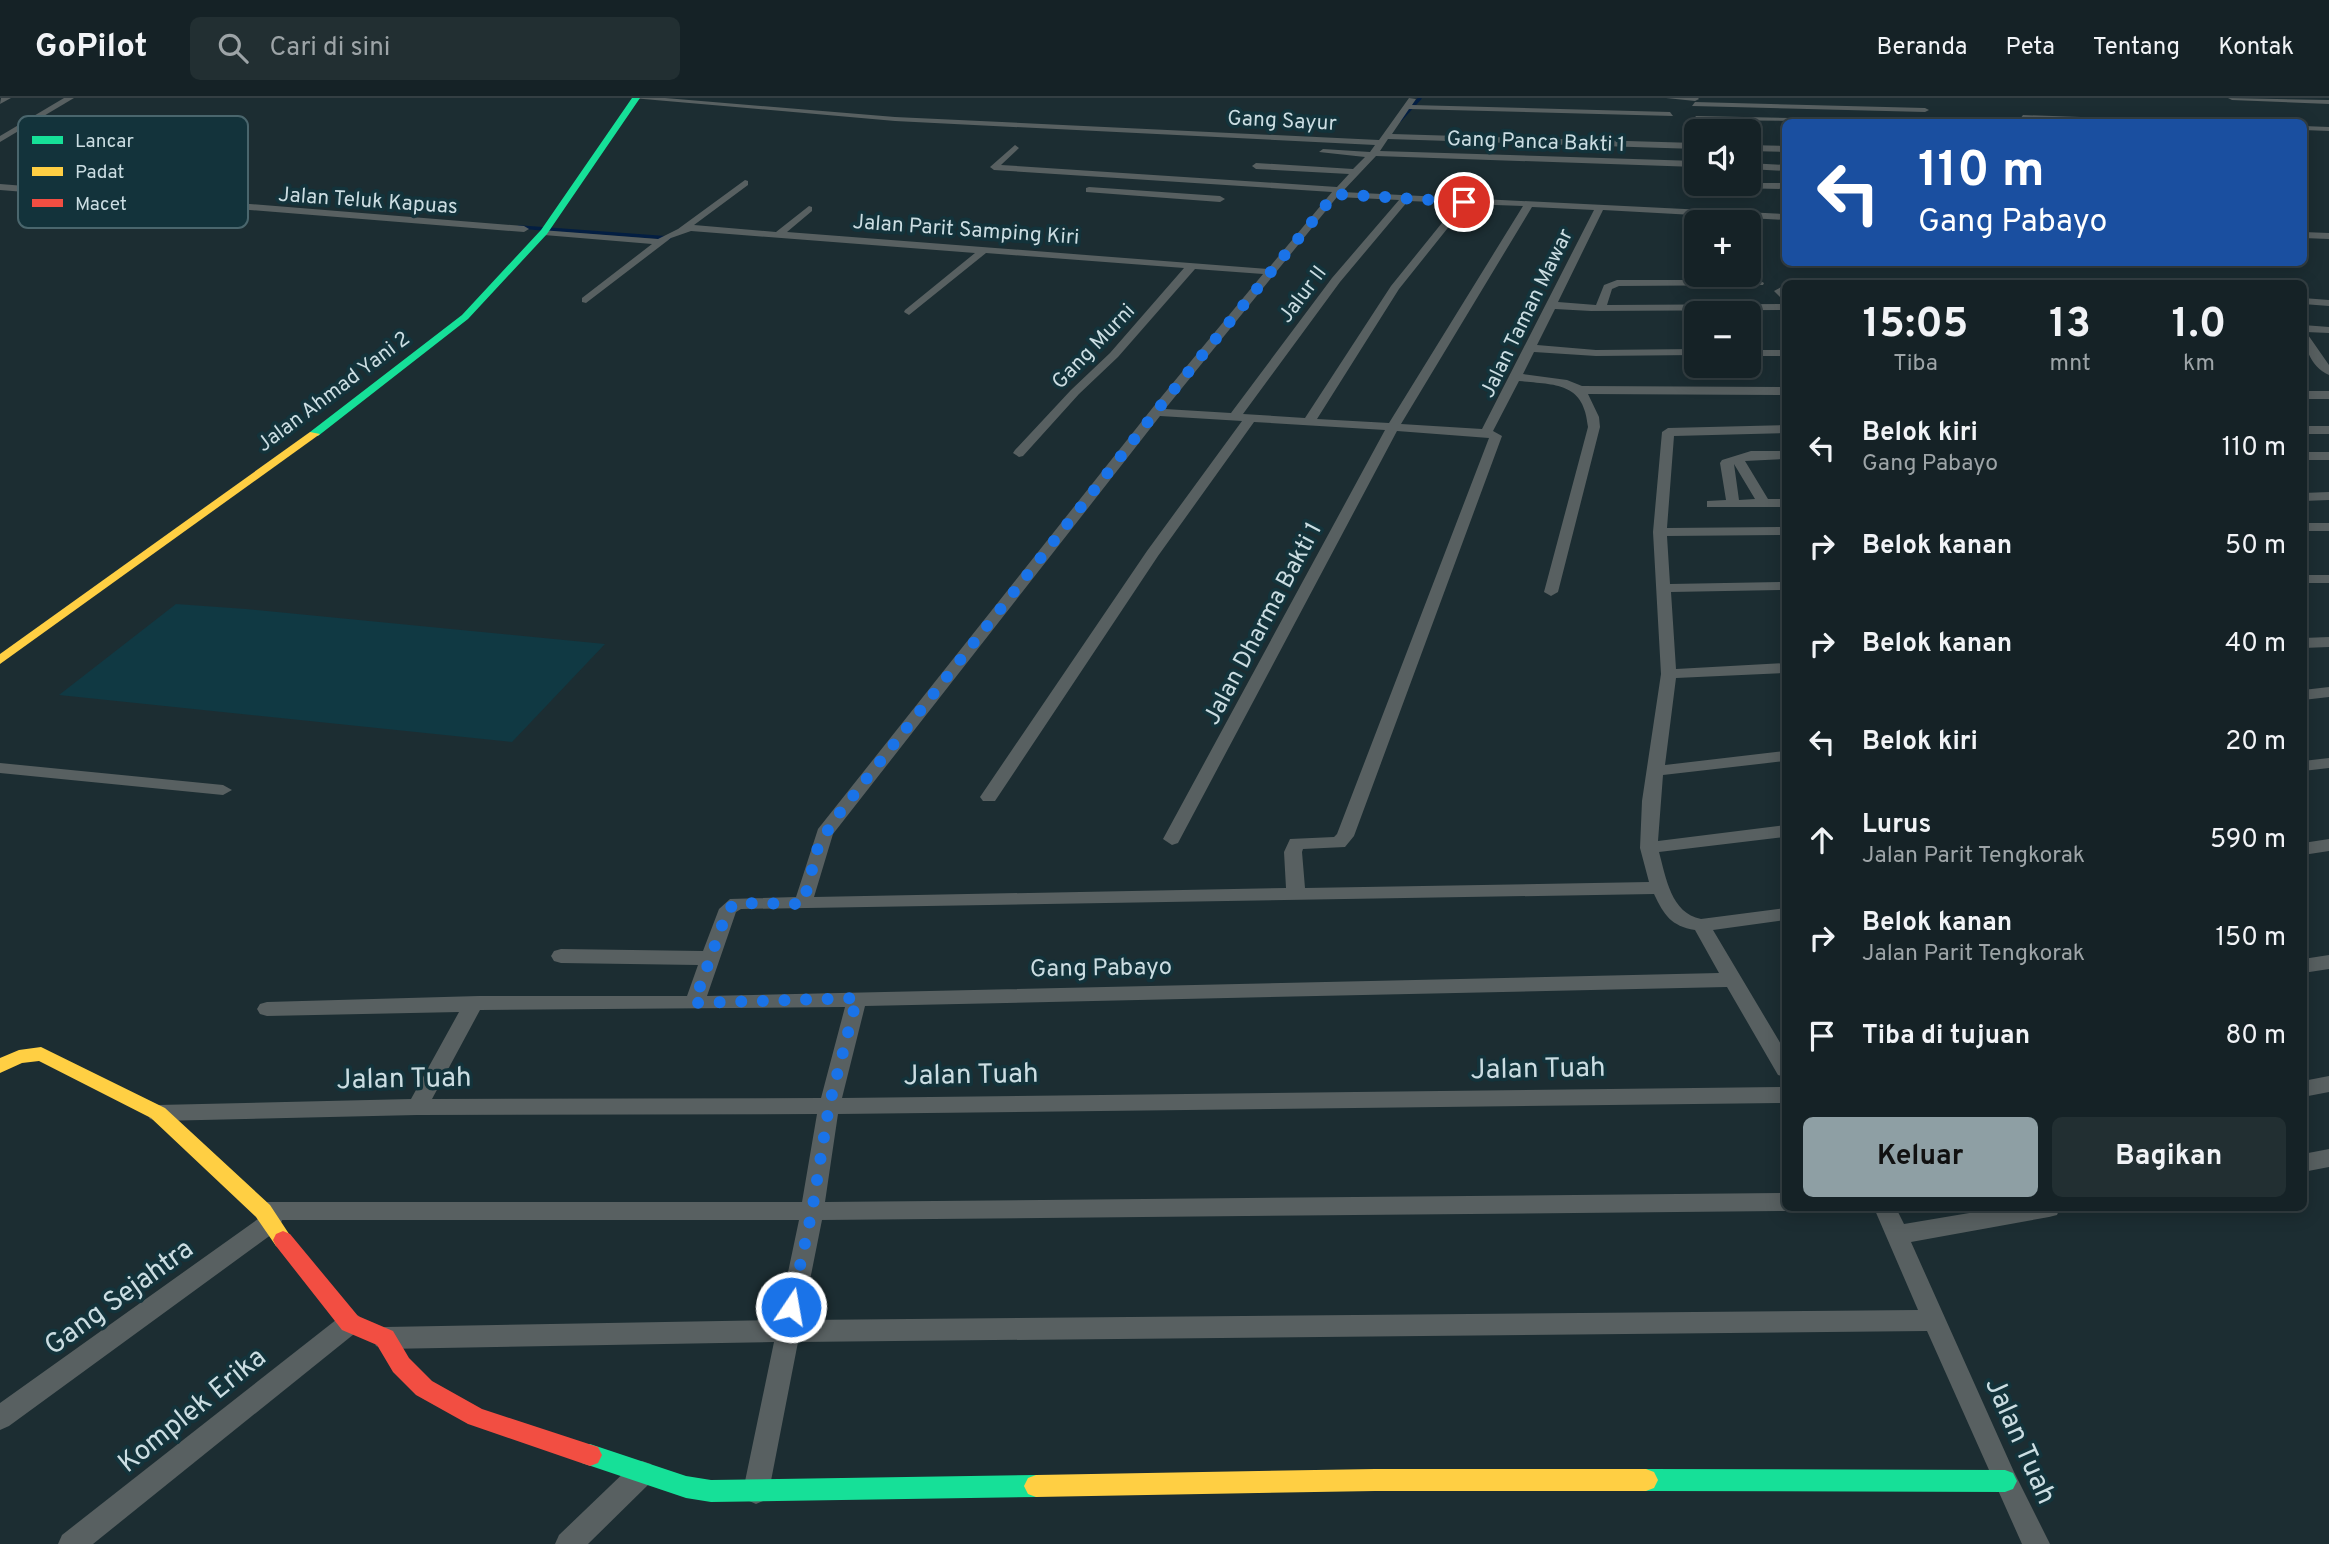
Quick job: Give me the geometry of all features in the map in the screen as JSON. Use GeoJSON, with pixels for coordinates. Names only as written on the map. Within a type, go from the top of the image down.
{"type":"FeatureCollection","features":[{"type":"Feature","properties":{"kind":"main road"},"geometry":{"type":"LineString","coordinates":[[544,203],[620,98]]}},
{"type":"Feature","properties":{"kind":"main road","name":"Jalan Ahmad Yani 2"},"geometry":{"type":"LineString","coordinates":[[0,660],[365,396],[465,317],[546,230],[636,98]]}},
{"type":"Feature","properties":{"kind":"main road"},"geometry":{"type":"LineString","coordinates":[[591,135],[609,135]]}},
{"type":"Feature","properties":{"kind":"main road","name":"Jalan Ahmad Yani 2"},"geometry":{"type":"LineString","coordinates":[[289,431],[450,312],[480,283],[528,224]]}},
{"type":"Feature","properties":{"kind":"main road"},"geometry":{"type":"LineString","coordinates":[[0,1066],[19,1057],[41,1054],[158,1113],[267,1217],[296,1259],[349,1323],[385,1338],[401,1365],[424,1388],[476,1417],[642,1473],[711,1491],[1375,1480],[2005,1481]]}},
{"type":"Feature","properties":{"kind":"street"},"geometry":{"type":"LineString","coordinates":[[0,102],[7,98]]}},
{"type":"Feature","properties":{"kind":"street"},"geometry":{"type":"LineString","coordinates":[[39,116],[70,98]]}},
{"type":"Feature","properties":{"kind":"street","name":"Gang Sayur"},"geometry":{"type":"LineString","coordinates":[[636,98],[869,117],[1383,139],[1684,146]]}},
{"type":"Feature","properties":{"kind":"street"},"geometry":{"type":"LineString","coordinates":[[803,904],[824,833],[1157,412],[1353,172],[1373,154],[1413,98]]}},
{"type":"Feature","properties":{"kind":"street"},"geometry":{"type":"LineString","coordinates":[[1670,98],[1926,115],[1921,98]]}},
{"type":"Feature","properties":{"kind":"street"},"geometry":{"type":"LineString","coordinates":[[2232,98],[2329,102]]}},
{"type":"Feature","properties":{"kind":"street"},"geometry":{"type":"LineString","coordinates":[[1695,100],[1697,121],[1782,121]]}},
{"type":"Feature","properties":{"kind":"street"},"geometry":{"type":"LineString","coordinates":[[1407,107],[1670,114]]}},
{"type":"Feature","properties":{"kind":"street"},"geometry":{"type":"LineString","coordinates":[[857,127],[869,117]]}},
{"type":"Feature","properties":{"kind":"street"},"geometry":{"type":"LineString","coordinates":[[2023,117],[2080,119]]}},
{"type":"Feature","properties":{"kind":"street"},"geometry":{"type":"LineString","coordinates":[[0,139],[18,128]]}},
{"type":"Feature","properties":{"kind":"street"},"geometry":{"type":"LineString","coordinates":[[2307,128],[2329,129]]}},
{"type":"Feature","properties":{"kind":"street"},"geometry":{"type":"LineString","coordinates":[[889,129],[959,133]]}},
{"type":"Feature","properties":{"kind":"street"},"geometry":{"type":"LineString","coordinates":[[1015,148],[994,167],[1464,202],[1782,217]]}},
{"type":"Feature","properties":{"kind":"street"},"geometry":{"type":"LineString","coordinates":[[1761,148],[1782,149]]}},
{"type":"Feature","properties":{"kind":"street","name":"Gang Panca Bakti 1"},"geometry":{"type":"LineString","coordinates":[[1315,151],[1684,164]]}},
{"type":"Feature","properties":{"kind":"street"},"geometry":{"type":"LineString","coordinates":[[1256,166],[1353,172]]}},
{"type":"Feature","properties":{"kind":"street"},"geometry":{"type":"LineString","coordinates":[[1761,166],[1782,167]]}},
{"type":"Feature","properties":{"kind":"street"},"geometry":{"type":"LineString","coordinates":[[1175,196],[1185,180]]}},
{"type":"Feature","properties":{"kind":"street"},"geometry":{"type":"LineString","coordinates":[[682,229],[745,183]]}},
{"type":"Feature","properties":{"kind":"street"},"geometry":{"type":"LineString","coordinates":[[1761,186],[1782,186]]}},
{"type":"Feature","properties":{"kind":"street","name":"Jalan Teluk Kapuas"},"geometry":{"type":"LineString","coordinates":[[0,187],[18,188]]}},
{"type":"Feature","properties":{"kind":"street"},"geometry":{"type":"LineString","coordinates":[[1089,190],[1220,199]]}},
{"type":"Feature","properties":{"kind":"street","name":"Jalur II"},"geometry":{"type":"LineString","coordinates":[[1234,418],[1336,280],[1405,198]]}},
{"type":"Feature","properties":{"kind":"street"},"geometry":{"type":"LineString","coordinates":[[1308,423],[1395,288],[1464,202]]}},
{"type":"Feature","properties":{"kind":"street","name":"Jalan Teluk Kapuas"},"geometry":{"type":"LineString","coordinates":[[248,204],[528,224]]}},
{"type":"Feature","properties":{"kind":"street","name":"Jalan Dharma Bakti 1"},"geometry":{"type":"LineString","coordinates":[[1172,839],[1392,428],[1528,205]]}},
{"type":"Feature","properties":{"kind":"street"},"geometry":{"type":"LineString","coordinates":[[779,234],[809,209]]}},
{"type":"Feature","properties":{"kind":"street","name":"Jalan Taman Mawar"},"geometry":{"type":"LineString","coordinates":[[1486,433],[1517,377],[1599,209]]}},
{"type":"Feature","properties":{"kind":"street","name":"Jalan Parit Samping Kiri"},"geometry":{"type":"LineString","coordinates":[[586,300],[682,229],[1271,272]]}},
{"type":"Feature","properties":{"kind":"street"},"geometry":{"type":"LineString","coordinates":[[546,230],[665,239]]}},
{"type":"Feature","properties":{"kind":"street"},"geometry":{"type":"LineString","coordinates":[[2307,235],[2329,236]]}},
{"type":"Feature","properties":{"kind":"street"},"geometry":{"type":"LineString","coordinates":[[909,312],[982,252]]}},
{"type":"Feature","properties":{"kind":"street","name":"Gang Murni"},"geometry":{"type":"LineString","coordinates":[[1019,453],[1075,392],[1114,355],[1193,265]]}},
{"type":"Feature","properties":{"kind":"street"},"geometry":{"type":"LineString","coordinates":[[1601,308],[1608,287],[1617,283],[1684,283]]}},
{"type":"Feature","properties":{"kind":"street"},"geometry":{"type":"LineString","coordinates":[[2307,301],[2329,303]]}},
{"type":"Feature","properties":{"kind":"street"},"geometry":{"type":"LineString","coordinates":[[1550,305],[1601,308],[1782,307]]}},
{"type":"Feature","properties":{"kind":"street"},"geometry":{"type":"LineString","coordinates":[[2307,328],[2329,330]]}},
{"type":"Feature","properties":{"kind":"street"},"geometry":{"type":"LineString","coordinates":[[2307,339],[2329,372]]}},
{"type":"Feature","properties":{"kind":"street"},"geometry":{"type":"LineString","coordinates":[[1529,348],[1595,353],[1684,352]]}},
{"type":"Feature","properties":{"kind":"street"},"geometry":{"type":"LineString","coordinates":[[1761,353],[1782,353]]}},
{"type":"Feature","properties":{"kind":"street"},"geometry":{"type":"LineString","coordinates":[[1517,377],[1567,383],[1580,390],[1782,391]]}},
{"type":"Feature","properties":{"kind":"street"},"geometry":{"type":"LineString","coordinates":[[1551,592],[1594,427],[1593,416],[1580,390]]}},
{"type":"Feature","properties":{"kind":"street"},"geometry":{"type":"LineString","coordinates":[[2307,395],[2329,395]]}},
{"type":"Feature","properties":{"kind":"street"},"geometry":{"type":"LineString","coordinates":[[1157,412],[1486,433],[1496,438],[1345,836],[1339,844],[1297,843],[1293,852],[1296,893]]}},
{"type":"Feature","properties":{"kind":"street"},"geometry":{"type":"LineString","coordinates":[[989,797],[1153,554],[1250,419]]}},
{"type":"Feature","properties":{"kind":"street"},"geometry":{"type":"LineString","coordinates":[[1778,1042],[1693,923],[1672,912],[1660,888],[1649,848],[1655,771],[1669,674],[1660,532],[1669,431],[1782,429]]}},
{"type":"Feature","properties":{"kind":"street"},"geometry":{"type":"LineString","coordinates":[[2307,430],[2329,430]]}},
{"type":"Feature","properties":{"kind":"street"},"geometry":{"type":"LineString","coordinates":[[1733,503],[1726,463],[1737,458],[1782,455]]}},
{"type":"Feature","properties":{"kind":"street"},"geometry":{"type":"LineString","coordinates":[[2307,456],[2327,458]]}},
{"type":"Feature","properties":{"kind":"street"},"geometry":{"type":"LineString","coordinates":[[1737,458],[1764,503]]}},
{"type":"Feature","properties":{"kind":"street"},"geometry":{"type":"LineString","coordinates":[[2307,497],[2329,496]]}},
{"type":"Feature","properties":{"kind":"street"},"geometry":{"type":"LineString","coordinates":[[1712,504],[1782,503]]}},
{"type":"Feature","properties":{"kind":"street"},"geometry":{"type":"LineString","coordinates":[[2307,527],[2329,527]]}},
{"type":"Feature","properties":{"kind":"street"},"geometry":{"type":"LineString","coordinates":[[1660,532],[1782,531]]}},
{"type":"Feature","properties":{"kind":"street"},"geometry":{"type":"LineString","coordinates":[[2307,579],[2329,579]]}},
{"type":"Feature","properties":{"kind":"street"},"geometry":{"type":"LineString","coordinates":[[1664,588],[1782,586]]}},
{"type":"Feature","properties":{"kind":"street"},"geometry":{"type":"LineString","coordinates":[[2307,643],[2329,642]]}},
{"type":"Feature","properties":{"kind":"street"},"geometry":{"type":"LineString","coordinates":[[1669,674],[1782,668]]}},
{"type":"Feature","properties":{"kind":"street"},"geometry":{"type":"LineString","coordinates":[[2307,695],[2329,692]]}},
{"type":"Feature","properties":{"kind":"street"},"geometry":{"type":"LineString","coordinates":[[1655,771],[1782,756]]}},
{"type":"Feature","properties":{"kind":"street"},"geometry":{"type":"LineString","coordinates":[[2307,766],[2329,763]]}},
{"type":"Feature","properties":{"kind":"street"},"geometry":{"type":"LineString","coordinates":[[0,768],[223,790]]}},
{"type":"Feature","properties":{"kind":"street"},"geometry":{"type":"LineString","coordinates":[[1649,848],[1782,831]]}},
{"type":"Feature","properties":{"kind":"street"},"geometry":{"type":"LineString","coordinates":[[2307,848],[2329,845]]}},
{"type":"Feature","properties":{"kind":"street"},"geometry":{"type":"LineString","coordinates":[[694,1003],[731,906],[737,903],[1660,888]]}},
{"type":"Feature","properties":{"kind":"street"},"geometry":{"type":"LineString","coordinates":[[1693,923],[1782,914]]}},
{"type":"Feature","properties":{"kind":"street"},"geometry":{"type":"LineString","coordinates":[[561,956],[710,958]]}},
{"type":"Feature","properties":{"kind":"street"},"geometry":{"type":"LineString","coordinates":[[2307,965],[2329,962]]}},
{"type":"Feature","properties":{"kind":"street","name":"Gang Pabayo"},"geometry":{"type":"LineString","coordinates":[[267,1009],[472,1007],[479,1003],[694,1003],[1735,980]]}},
{"type":"Feature","properties":{"kind":"street"},"geometry":{"type":"LineString","coordinates":[[756,1491],[812,1211],[829,1106],[857,998]]}},
{"type":"Feature","properties":{"kind":"street"},"geometry":{"type":"LineString","coordinates":[[417,1107],[472,1007]]}},
{"type":"Feature","properties":{"kind":"street"},"geometry":{"type":"LineString","coordinates":[[2307,1087],[2329,1084]]}},
{"type":"Feature","properties":{"kind":"street","name":"Jalan Tuah"},"geometry":{"type":"LineString","coordinates":[[158,1113],[417,1107],[829,1106],[1782,1096]]}},
{"type":"Feature","properties":{"kind":"street"},"geometry":{"type":"LineString","coordinates":[[2307,1162],[2329,1158]]}},
{"type":"Feature","properties":{"kind":"street"},"geometry":{"type":"LineString","coordinates":[[267,1217],[1782,1202]]}},
{"type":"Feature","properties":{"kind":"street","name":"Jalan Tuah"},"geometry":{"type":"LineString","coordinates":[[1886,1211],[2005,1481],[2036,1544]]}},
{"type":"Feature","properties":{"kind":"street"},"geometry":{"type":"LineString","coordinates":[[1897,1234],[2031,1211]]}},
{"type":"Feature","properties":{"kind":"street","name":"Gang Sejahtra"},"geometry":{"type":"LineString","coordinates":[[0,1418],[267,1217]]}},
{"type":"Feature","properties":{"kind":"street"},"geometry":{"type":"LineString","coordinates":[[385,1338],[786,1331],[1934,1320]]}},
{"type":"Feature","properties":{"kind":"street","name":"Komplek Erika"},"geometry":{"type":"LineString","coordinates":[[72,1544],[349,1323]]}},
{"type":"Feature","properties":{"kind":"street"},"geometry":{"type":"LineString","coordinates":[[569,1544],[642,1473]]}},
{"type":"Feature","properties":{"kind":"shaded area"},"geometry":{"type":"Polygon","coordinates":[[[176,604],[605,644],[512,742],[59,695],[176,604]]]}},
{"type":"Feature","properties":{"kind":"waterway"},"geometry":{"type":"LineString","coordinates":[[1400,120],[1420,98]]}},
{"type":"Feature","properties":{"kind":"waterway"},"geometry":{"type":"LineString","coordinates":[[519,227],[669,238]]}},
{"type":"Feature","properties":{"kind":"traffic: fast"},"geometry":{"type":"LineString","coordinates":[[314,434],[465,317],[544,232],[636,98]]}},
{"type":"Feature","properties":{"kind":"traffic: fast"},"geometry":{"type":"LineString","coordinates":[[590,1455],[686,1487],[711,1491],[1036,1486]]}},
{"type":"Feature","properties":{"kind":"traffic: fast"},"geometry":{"type":"LineString","coordinates":[[1646,1480],[2005,1481]]}},
{"type":"Feature","properties":{"kind":"traffic: slow"},"geometry":{"type":"LineString","coordinates":[[0,660],[314,434]]}},
{"type":"Feature","properties":{"kind":"traffic: slow"},"geometry":{"type":"LineString","coordinates":[[0,1066],[19,1057],[41,1054],[158,1113],[263,1211],[283,1240]]}},
{"type":"Feature","properties":{"kind":"traffic: slow"},"geometry":{"type":"LineString","coordinates":[[1036,1486],[1375,1480],[1646,1480]]}},
{"type":"Feature","properties":{"kind":"traffic: jam"},"geometry":{"type":"LineString","coordinates":[[283,1240],[350,1323],[385,1338],[401,1365],[424,1388],[476,1417],[590,1455]]}},
{"type":"Feature","properties":{"kind":"route"},"geometry":{"type":"LineString","coordinates":[[791,1307],[812,1211],[829,1106],[857,998],[694,1003],[728,909],[737,903],[803,904],[824,833],[1162,404],[1335,194],[1464,202]]}}]}
